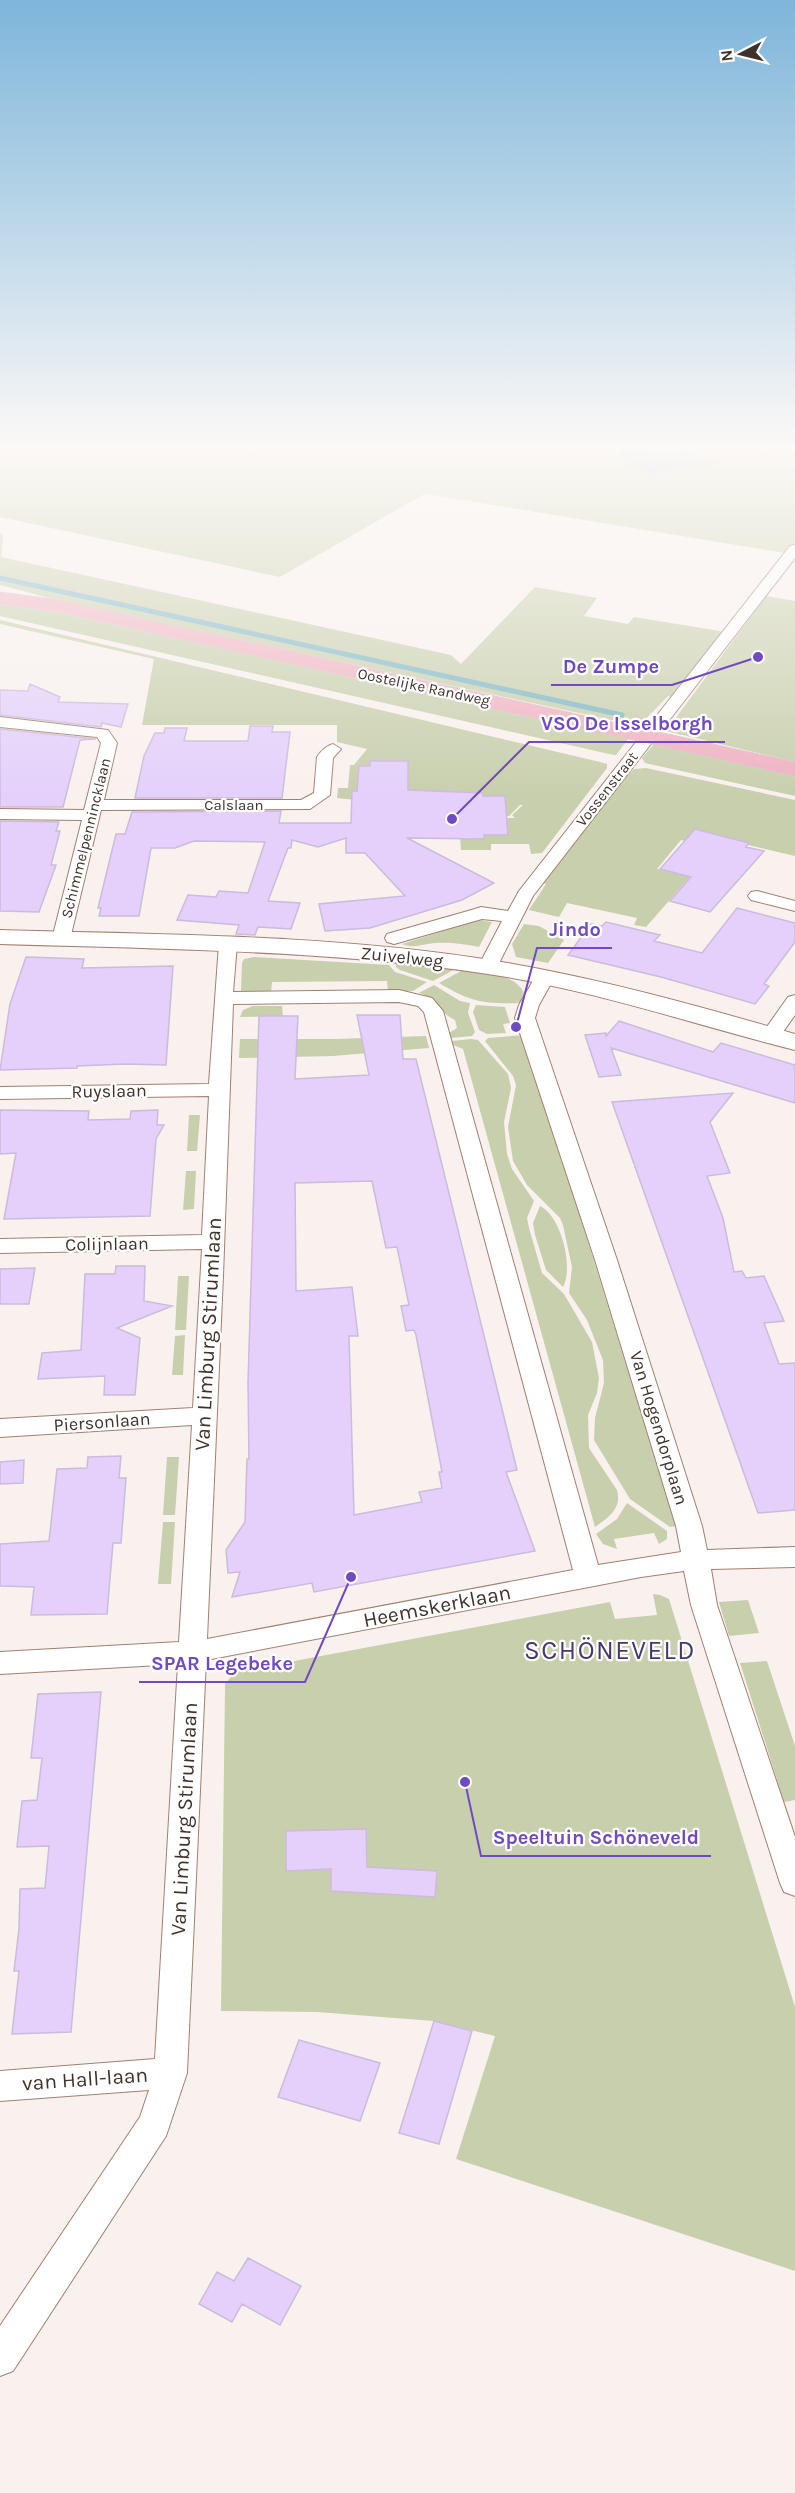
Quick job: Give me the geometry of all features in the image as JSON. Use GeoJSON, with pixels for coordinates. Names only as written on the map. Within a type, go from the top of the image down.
{"type":"FeatureCollection","features":[{"type":"Feature","properties":{"kind":"main road","name":"Oostelijke Randweg"},"geometry":{"type":"LineString","coordinates":[[0,590],[54,605]]}},
{"type":"Feature","properties":{"kind":"main road","name":"Oostelijke Randweg"},"geometry":{"type":"LineString","coordinates":[[0,598],[54,605],[795,768]]}},
{"type":"Feature","properties":{"kind":"street","name":"Vossenstraat"},"geometry":{"type":"LineString","coordinates":[[488,967],[511,918],[525,895],[782,565]]}},
{"type":"Feature","properties":{"kind":"street","name":"Schimmelpennincklaan"},"geometry":{"type":"LineString","coordinates":[[0,722],[88,731],[102,734],[109,742],[61,939]]}},
{"type":"Feature","properties":{"kind":"street","name":"Calslaan"},"geometry":{"type":"LineString","coordinates":[[92,810],[304,805],[322,795],[325,757],[333,749]]}},
{"type":"Feature","properties":{"kind":"street"},"geometry":{"type":"LineString","coordinates":[[0,814],[92,810]]}},
{"type":"Feature","properties":{"kind":"street"},"geometry":{"type":"LineString","coordinates":[[757,896],[795,905]]}},
{"type":"Feature","properties":{"kind":"street"},"geometry":{"type":"LineString","coordinates":[[394,939],[480,913],[511,918]]}},
{"type":"Feature","properties":{"kind":"street","name":"Zuivelweg"},"geometry":{"type":"LineString","coordinates":[[0,937],[228,944],[411,957],[488,967],[600,988],[795,1042]]}},
{"type":"Feature","properties":{"kind":"street","name":"Van Limburg Stirumlaan"},"geometry":{"type":"LineString","coordinates":[[0,2358],[154,2125],[171,2073],[213,1242],[223,998],[228,944]]}},
{"type":"Feature","properties":{"kind":"street","name":"Van Hogendorplaan"},"geometry":{"type":"LineString","coordinates":[[544,978],[529,1005],[525,1018],[606,1260],[689,1526],[704,1605],[795,1883]]}},
{"type":"Feature","properties":{"kind":"street"},"geometry":{"type":"LineString","coordinates":[[223,998],[399,996],[425,1002],[433,1011],[588,1577]]}},
{"type":"Feature","properties":{"kind":"street"},"geometry":{"type":"LineString","coordinates":[[771,1035],[795,1001]]}},
{"type":"Feature","properties":{"kind":"street","name":"Ruyslaan"},"geometry":{"type":"LineString","coordinates":[[0,1093],[219,1089]]}},
{"type":"Feature","properties":{"kind":"street","name":"Colijnlaan"},"geometry":{"type":"LineString","coordinates":[[0,1246],[213,1242]]}},
{"type":"Feature","properties":{"kind":"street","name":"Piersonlaan"},"geometry":{"type":"LineString","coordinates":[[0,1428],[204,1416]]}},
{"type":"Feature","properties":{"kind":"street","name":"Heemskerklaan"},"geometry":{"type":"LineString","coordinates":[[0,1664],[193,1652],[588,1577],[695,1560],[795,1557]]}},
{"type":"Feature","properties":{"kind":"street","name":"van Hall-laan"},"geometry":{"type":"LineString","coordinates":[[0,2086],[171,2073]]}},
{"type":"Feature","properties":{"kind":"green space"},"geometry":{"type":"Polygon","coordinates":[[[0,565],[39,565],[451,655],[461,664],[535,587],[597,598],[584,616],[628,624],[634,617],[726,632],[674,697],[668,696],[639,726],[68,603],[0,585],[0,565]]]}},
{"type":"Feature","properties":{"kind":"green space"},"geometry":{"type":"Polygon","coordinates":[[[226,565],[300,565],[280,577],[226,565]]]}},
{"type":"Feature","properties":{"kind":"green space"},"geometry":{"type":"Polygon","coordinates":[[[766,596],[795,601],[795,762],[666,731],[766,596]]]}},
{"type":"Feature","properties":{"kind":"green space"},"geometry":{"type":"Polygon","coordinates":[[[0,601],[629,738],[616,755],[609,754],[0,616],[0,601]]]}},
{"type":"Feature","properties":{"kind":"green space"},"geometry":{"type":"Polygon","coordinates":[[[0,620],[600,762],[607,764],[607,768],[542,853],[531,854],[529,844],[491,844],[491,850],[461,850],[460,836],[503,818],[515,818],[512,815],[523,805],[520,805],[509,816],[504,816],[337,798],[338,788],[348,788],[350,765],[354,765],[367,749],[337,742],[337,725],[142,725],[154,659],[0,624],[0,620]]]}},
{"type":"Feature","properties":{"kind":"green space"},"geometry":{"type":"Polygon","coordinates":[[[654,744],[795,775],[795,796],[645,763],[642,758],[654,744]]]}},
{"type":"Feature","properties":{"kind":"green space"},"geometry":{"type":"Polygon","coordinates":[[[646,768],[795,800],[795,856],[692,832],[685,841],[681,840],[657,869],[690,877],[646,927],[634,925],[637,918],[567,903],[559,917],[529,910],[546,884],[540,882],[614,787],[634,769],[646,768]]]}},
{"type":"Feature","properties":{"kind":"green space"},"geometry":{"type":"Polygon","coordinates":[[[477,920],[492,922],[479,947],[446,943],[414,946],[402,944],[477,920]]]}},
{"type":"Feature","properties":{"kind":"green space"},"geometry":{"type":"Polygon","coordinates":[[[524,924],[539,926],[564,940],[548,963],[516,957],[512,944],[524,924]]]}},
{"type":"Feature","properties":{"kind":"green space"},"geometry":{"type":"Polygon","coordinates":[[[254,957],[389,965],[395,972],[427,982],[413,991],[388,991],[387,981],[272,982],[271,993],[241,991],[242,963],[244,959],[254,957]]]}},
{"type":"Feature","properties":{"kind":"green space"},"geometry":{"type":"Polygon","coordinates":[[[395,962],[455,969],[433,981],[400,970],[396,967],[395,962]]]}},
{"type":"Feature","properties":{"kind":"green space"},"geometry":{"type":"Polygon","coordinates":[[[463,970],[497,975],[513,981],[524,993],[520,1003],[477,1000],[439,983],[463,970]]]}},
{"type":"Feature","properties":{"kind":"green space"},"geometry":{"type":"Polygon","coordinates":[[[434,985],[460,1001],[470,1003],[468,1013],[475,1032],[472,1036],[451,1038],[449,1033],[457,1028],[455,1020],[445,1014],[431,999],[419,993],[434,985]]]}},
{"type":"Feature","properties":{"kind":"green space"},"geometry":{"type":"Polygon","coordinates":[[[476,1005],[505,1007],[510,1023],[503,1024],[506,1033],[487,1034],[479,1030],[473,1012],[476,1005]]]}},
{"type":"Feature","properties":{"kind":"green space"},"geometry":{"type":"Polygon","coordinates":[[[253,1006],[282,1006],[283,1016],[240,1017],[243,1010],[253,1006]]]}},
{"type":"Feature","properties":{"kind":"green space"},"geometry":{"type":"Polygon","coordinates":[[[524,1035],[676,1526],[670,1527],[630,1499],[594,1440],[595,1418],[604,1383],[603,1360],[587,1320],[569,1293],[572,1267],[560,1218],[527,1185],[513,1161],[508,1127],[516,1085],[513,1076],[485,1041],[488,1038],[524,1035]]]}},
{"type":"Feature","properties":{"kind":"green space"},"geometry":{"type":"Polygon","coordinates":[[[426,1036],[429,1048],[333,1056],[239,1058],[240,1039],[426,1036]]]}},
{"type":"Feature","properties":{"kind":"green space"},"geometry":{"type":"Polygon","coordinates":[[[478,1040],[508,1074],[511,1088],[504,1122],[507,1154],[512,1169],[534,1201],[527,1218],[542,1273],[564,1294],[592,1342],[599,1378],[597,1393],[588,1415],[589,1448],[617,1490],[618,1497],[613,1512],[595,1527],[463,1049],[453,1045],[452,1041],[478,1040]]]}},
{"type":"Feature","properties":{"kind":"green space"},"geometry":{"type":"Polygon","coordinates":[[[189,1115],[200,1115],[197,1151],[187,1151],[189,1115]]]}},
{"type":"Feature","properties":{"kind":"green space"},"geometry":{"type":"Polygon","coordinates":[[[186,1171],[196,1171],[194,1209],[183,1210],[186,1171]]]}},
{"type":"Feature","properties":{"kind":"green space"},"geometry":{"type":"Polygon","coordinates":[[[540,1206],[554,1220],[564,1243],[567,1267],[563,1287],[546,1270],[535,1235],[533,1223],[540,1206]]]}},
{"type":"Feature","properties":{"kind":"green space"},"geometry":{"type":"Polygon","coordinates":[[[178,1276],[189,1276],[186,1330],[175,1330],[178,1276]]]}},
{"type":"Feature","properties":{"kind":"green space"},"geometry":{"type":"Polygon","coordinates":[[[185,1335],[183,1375],[172,1375],[175,1336],[185,1335]]]}},
{"type":"Feature","properties":{"kind":"green space"},"geometry":{"type":"Polygon","coordinates":[[[167,1457],[179,1457],[175,1515],[163,1515],[167,1457]]]}},
{"type":"Feature","properties":{"kind":"green space"},"geometry":{"type":"Polygon","coordinates":[[[627,1503],[667,1531],[667,1539],[659,1544],[654,1533],[614,1539],[617,1549],[603,1544],[596,1534],[617,1519],[627,1503]]]}},
{"type":"Feature","properties":{"kind":"green space"},"geometry":{"type":"Polygon","coordinates":[[[163,1522],[175,1522],[171,1584],[158,1584],[163,1522]]]}},
{"type":"Feature","properties":{"kind":"green space"},"geometry":{"type":"Polygon","coordinates":[[[653,1594],[669,1599],[795,2007],[795,2271],[456,2159],[495,2036],[434,2021],[317,2012],[221,2011],[225,1684],[235,1672],[610,1602],[615,1619],[657,1615],[653,1594]]]}},
{"type":"Feature","properties":{"kind":"green space"},"geometry":{"type":"Polygon","coordinates":[[[748,1600],[759,1633],[729,1636],[719,1602],[748,1600]]]}},
{"type":"Feature","properties":{"kind":"green space"},"geometry":{"type":"Polygon","coordinates":[[[767,1661],[795,1746],[795,1800],[784,1802],[740,1663],[767,1661]]]}},
{"type":"Feature","properties":{"kind":"building"},"geometry":{"type":"Polygon","coordinates":[[[30,684],[60,697],[58,702],[128,704],[121,727],[102,723],[101,727],[0,715],[0,690],[28,691],[30,684]]]}},
{"type":"Feature","properties":{"kind":"building"},"geometry":{"type":"Polygon","coordinates":[[[250,726],[273,726],[272,732],[290,732],[282,798],[135,798],[144,756],[155,733],[164,733],[165,728],[187,728],[184,741],[248,741],[250,726]]]}},
{"type":"Feature","properties":{"kind":"building"},"geometry":{"type":"Polygon","coordinates":[[[0,729],[96,739],[80,740],[63,807],[0,807],[0,729]]]}},
{"type":"Feature","properties":{"kind":"building"},"geometry":{"type":"Polygon","coordinates":[[[370,761],[408,761],[408,790],[505,796],[508,835],[484,835],[484,839],[407,838],[494,883],[462,900],[370,928],[325,931],[319,904],[405,896],[365,853],[346,853],[346,838],[318,847],[292,840],[291,848],[288,848],[268,901],[300,903],[291,929],[258,927],[255,935],[236,934],[239,925],[177,920],[188,895],[216,897],[219,891],[248,893],[265,842],[194,841],[175,848],[151,848],[139,916],[99,916],[101,908],[98,908],[116,834],[125,834],[132,812],[281,811],[279,823],[351,823],[352,791],[357,791],[359,766],[370,766],[370,761]]]}},
{"type":"Feature","properties":{"kind":"building"},"geometry":{"type":"Polygon","coordinates":[[[0,821],[59,822],[56,831],[60,831],[51,865],[56,865],[39,912],[0,911],[0,821]]]}},
{"type":"Feature","properties":{"kind":"building"},"geometry":{"type":"Polygon","coordinates":[[[695,829],[749,843],[746,847],[764,851],[710,912],[670,901],[691,877],[660,869],[695,829]]]}},
{"type":"Feature","properties":{"kind":"building"},"geometry":{"type":"Polygon","coordinates":[[[737,908],[795,923],[795,942],[764,984],[769,986],[755,1004],[661,977],[568,955],[591,924],[602,926],[606,922],[660,935],[654,941],[702,953],[737,908]]]}},
{"type":"Feature","properties":{"kind":"building"},"geometry":{"type":"Polygon","coordinates":[[[26,957],[84,959],[82,968],[173,966],[166,1065],[125,1064],[0,1070],[10,1004],[26,957]]]}},
{"type":"Feature","properties":{"kind":"building"},"geometry":{"type":"Polygon","coordinates":[[[357,1015],[400,1015],[403,1059],[416,1059],[517,1470],[506,1472],[535,1551],[314,1592],[312,1583],[232,1597],[240,1572],[228,1573],[226,1550],[245,1522],[247,1459],[249,1459],[248,1383],[259,1016],[298,1016],[295,1079],[369,1075],[357,1015]],[[372,1181],[295,1183],[296,1291],[352,1287],[358,1336],[349,1336],[354,1515],[422,1502],[419,1492],[442,1488],[439,1472],[442,1472],[416,1335],[414,1330],[406,1331],[401,1306],[409,1305],[397,1247],[386,1248],[372,1181]]]}},
{"type":"Feature","properties":{"kind":"building"},"geometry":{"type":"Polygon","coordinates":[[[619,1021],[713,1052],[721,1043],[795,1065],[795,1103],[611,1048],[621,1075],[599,1077],[585,1035],[606,1033],[606,1036],[619,1021]]]}},
{"type":"Feature","properties":{"kind":"building"},"geometry":{"type":"Polygon","coordinates":[[[733,1093],[710,1122],[730,1173],[707,1176],[723,1218],[734,1272],[742,1271],[746,1278],[764,1276],[784,1321],[764,1323],[779,1364],[795,1363],[795,1510],[758,1513],[612,1102],[733,1093]]]}},
{"type":"Feature","properties":{"kind":"building"},"geometry":{"type":"Polygon","coordinates":[[[0,1110],[89,1111],[88,1120],[130,1119],[131,1111],[158,1110],[157,1125],[164,1125],[156,1139],[150,1216],[4,1219],[16,1153],[0,1154],[0,1110]]]}},
{"type":"Feature","properties":{"kind":"building"},"geometry":{"type":"Polygon","coordinates":[[[116,1266],[145,1266],[144,1301],[172,1306],[117,1328],[140,1338],[135,1395],[104,1395],[105,1376],[38,1379],[42,1353],[81,1350],[85,1274],[115,1274],[116,1266]]]}},
{"type":"Feature","properties":{"kind":"building"},"geometry":{"type":"Polygon","coordinates":[[[35,1268],[29,1304],[0,1304],[0,1269],[35,1268]]]}},
{"type":"Feature","properties":{"kind":"building"},"geometry":{"type":"Polygon","coordinates":[[[121,1456],[119,1478],[126,1478],[121,1543],[113,1543],[107,1614],[31,1615],[34,1587],[0,1586],[0,1544],[49,1541],[57,1469],[87,1468],[88,1457],[121,1456]]]}},
{"type":"Feature","properties":{"kind":"building"},"geometry":{"type":"Polygon","coordinates":[[[24,1460],[23,1483],[0,1484],[0,1462],[24,1460]]]}},
{"type":"Feature","properties":{"kind":"building"},"geometry":{"type":"Polygon","coordinates":[[[101,1692],[71,2032],[12,2034],[19,1971],[14,1971],[19,1929],[20,1889],[45,1888],[49,1846],[17,1847],[22,1801],[37,1800],[42,1758],[31,1758],[38,1694],[101,1692]]]}},
{"type":"Feature","properties":{"kind":"building"},"geometry":{"type":"Polygon","coordinates":[[[366,1829],[367,1867],[437,1871],[435,1897],[331,1891],[331,1869],[286,1871],[286,1831],[366,1829]]]}},
{"type":"Feature","properties":{"kind":"building"},"geometry":{"type":"Polygon","coordinates":[[[434,2021],[472,2031],[439,2144],[399,2133],[434,2021]]]}},
{"type":"Feature","properties":{"kind":"building"},"geometry":{"type":"Polygon","coordinates":[[[299,2040],[380,2063],[360,2121],[278,2097],[299,2040]]]}},
{"type":"Feature","properties":{"kind":"building"},"geometry":{"type":"Polygon","coordinates":[[[248,2258],[301,2286],[280,2325],[242,2304],[232,2322],[199,2304],[217,2272],[234,2281],[248,2258]]]}},
{"type":"Feature","properties":{"kind":"waterway"},"geometry":{"type":"LineString","coordinates":[[0,578],[622,715]]}},
{"type":"Feature","properties":{"kind":"place","name":"De Zumpe"},"geometry":{"type":"Point","coordinates":[758,657]}},
{"type":"Feature","properties":{"kind":"place","name":"VSO De Isselborgh"},"geometry":{"type":"Point","coordinates":[452,819]}},
{"type":"Feature","properties":{"kind":"place","name":"Jindo"},"geometry":{"type":"Point","coordinates":[516,1027]}},
{"type":"Feature","properties":{"kind":"place","name":"SPAR Legebeke"},"geometry":{"type":"Point","coordinates":[351,1577]}},
{"type":"Feature","properties":{"kind":"place","name":"Speeltuin Schöneveld"},"geometry":{"type":"Point","coordinates":[465,1782]}},
{"type":"Feature","properties":{"kind":"district","name":"SCHÖNEVELD"},"geometry":{"type":"Point","coordinates":[610,1650]}}]}
